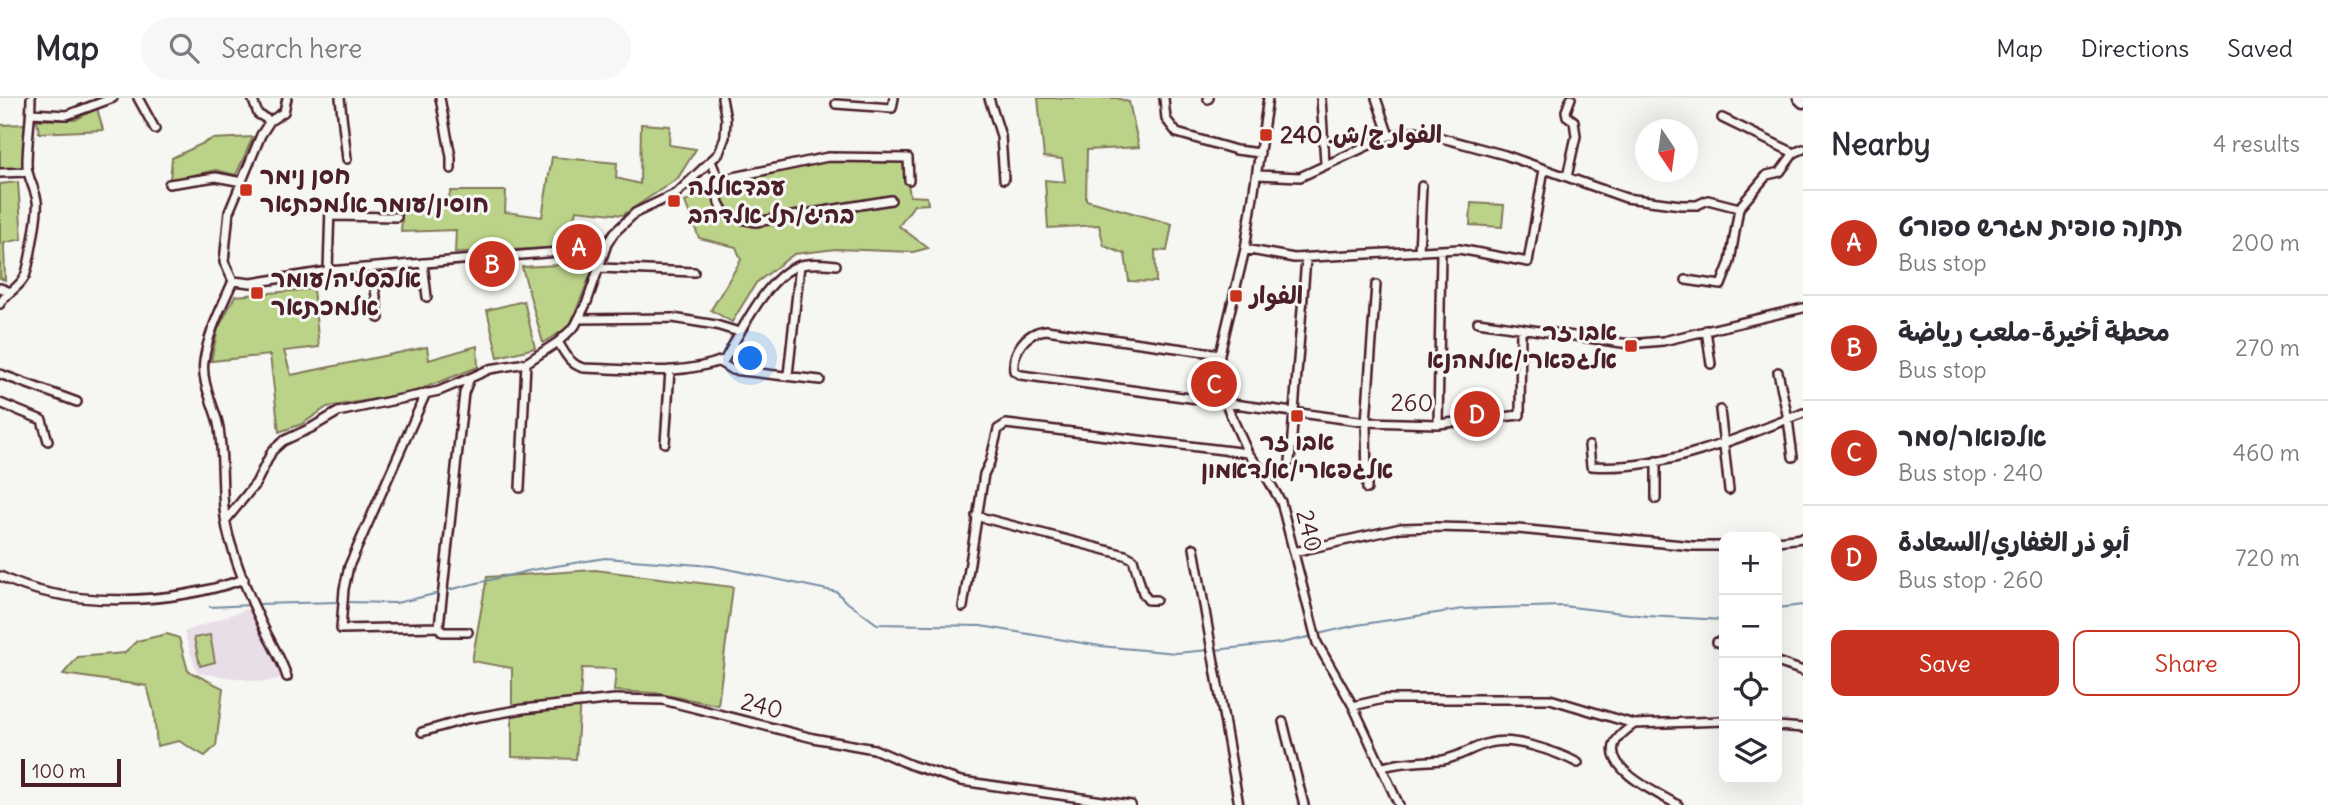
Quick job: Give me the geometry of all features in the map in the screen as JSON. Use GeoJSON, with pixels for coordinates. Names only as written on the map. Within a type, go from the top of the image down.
{"type":"FeatureCollection","features":[{"type":"Feature","properties":{"kind":"main road"},"geometry":{"type":"LineString","coordinates":[[1798,98],[1803,102]]}},
{"type":"Feature","properties":{"kind":"street"},"geometry":{"type":"LineString","coordinates":[[0,304],[20,284],[27,269],[37,214],[37,198],[28,172],[31,98]]}},
{"type":"Feature","properties":{"kind":"street"},"geometry":{"type":"LineString","coordinates":[[31,113],[67,115],[114,98]]}},
{"type":"Feature","properties":{"kind":"street"},"geometry":{"type":"LineString","coordinates":[[138,98],[155,129]]}},
{"type":"Feature","properties":{"kind":"street"},"geometry":{"type":"LineString","coordinates":[[252,98],[258,114],[270,121]]}},
{"type":"Feature","properties":{"kind":"street"},"geometry":{"type":"LineString","coordinates":[[287,98],[284,112],[270,121],[261,135],[229,212],[225,262],[233,281],[216,320],[204,362],[204,376],[218,425],[224,489],[222,507],[230,543],[262,625],[282,661],[287,677]]}},
{"type":"Feature","properties":{"kind":"street"},"geometry":{"type":"LineString","coordinates":[[341,98],[348,159]]}},
{"type":"Feature","properties":{"kind":"street"},"geometry":{"type":"LineString","coordinates":[[440,98],[451,169]]}},
{"type":"Feature","properties":{"kind":"street"},"geometry":{"type":"LineString","coordinates":[[226,520],[256,483],[272,451],[283,441],[338,412],[426,393],[490,369],[527,363],[558,342],[579,319],[614,233],[635,214],[677,193],[719,153],[726,119],[722,98]]}},
{"type":"Feature","properties":{"kind":"street"},"geometry":{"type":"LineString","coordinates":[[836,104],[892,108],[894,98]]}},
{"type":"Feature","properties":{"kind":"street"},"geometry":{"type":"LineString","coordinates":[[989,98],[1001,136],[1004,179]]}},
{"type":"Feature","properties":{"kind":"street"},"geometry":{"type":"LineString","coordinates":[[1164,98],[1166,119],[1177,133],[1237,150],[1260,153]]}},
{"type":"Feature","properties":{"kind":"street","name":"240"},"geometry":{"type":"LineString","coordinates":[[1268,98],[1245,249],[1220,354],[1219,374],[1225,402],[1248,453],[1282,502],[1317,643],[1353,706],[1399,805]]}},
{"type":"Feature","properties":{"kind":"street"},"geometry":{"type":"LineString","coordinates":[[1321,98],[1325,163]]}},
{"type":"Feature","properties":{"kind":"street"},"geometry":{"type":"LineString","coordinates":[[1376,98],[1389,136]]}},
{"type":"Feature","properties":{"kind":"street"},"geometry":{"type":"LineString","coordinates":[[1567,177],[1576,136],[1574,121],[1567,116],[1566,111],[1571,98]]}},
{"type":"Feature","properties":{"kind":"street"},"geometry":{"type":"LineString","coordinates":[[1722,118],[1794,153]]}},
{"type":"Feature","properties":{"kind":"street"},"geometry":{"type":"LineString","coordinates":[[1256,175],[1300,177],[1325,163],[1389,136],[1416,131],[1505,155],[1626,198],[1681,205],[1697,205],[1708,200],[1739,208]]}},
{"type":"Feature","properties":{"kind":"street"},"geometry":{"type":"LineString","coordinates":[[1686,280],[1721,285],[1730,262],[1739,208],[1767,175],[1780,172],[1794,153],[1803,149]]}},
{"type":"Feature","properties":{"kind":"street"},"geometry":{"type":"LineString","coordinates":[[719,177],[733,179],[828,157],[908,158],[909,180]]}},
{"type":"Feature","properties":{"kind":"street"},"geometry":{"type":"LineString","coordinates":[[711,161],[719,177],[719,203],[731,217],[756,222],[891,200]]}},
{"type":"Feature","properties":{"kind":"street"},"geometry":{"type":"LineString","coordinates":[[1245,249],[1306,258],[1459,249],[1528,262],[1544,169]]}},
{"type":"Feature","properties":{"kind":"street"},"geometry":{"type":"LineString","coordinates":[[0,173],[28,172]]}},
{"type":"Feature","properties":{"kind":"street"},"geometry":{"type":"LineString","coordinates":[[169,184],[216,177],[242,181]]}},
{"type":"Feature","properties":{"kind":"street"},"geometry":{"type":"LineString","coordinates":[[1419,252],[1422,186]]}},
{"type":"Feature","properties":{"kind":"street"},"geometry":{"type":"LineString","coordinates":[[328,271],[330,206]]}},
{"type":"Feature","properties":{"kind":"street"},"geometry":{"type":"LineString","coordinates":[[330,216],[397,217]]}},
{"type":"Feature","properties":{"kind":"street"},"geometry":{"type":"LineString","coordinates":[[233,281],[251,283],[328,271],[571,251],[603,256]]}},
{"type":"Feature","properties":{"kind":"street"},"geometry":{"type":"LineString","coordinates":[[1438,424],[1441,251]]}},
{"type":"Feature","properties":{"kind":"street"},"geometry":{"type":"LineString","coordinates":[[1290,462],[1306,258]]}},
{"type":"Feature","properties":{"kind":"street"},"geometry":{"type":"LineString","coordinates":[[423,263],[426,297]]}},
{"type":"Feature","properties":{"kind":"street"},"geometry":{"type":"LineString","coordinates":[[558,342],[576,366],[682,370],[719,362],[725,359],[739,332],[776,281],[788,270],[800,265],[836,265]]}},
{"type":"Feature","properties":{"kind":"street"},"geometry":{"type":"LineString","coordinates":[[788,375],[800,265]]}},
{"type":"Feature","properties":{"kind":"street"},"geometry":{"type":"LineString","coordinates":[[372,268],[379,318]]}},
{"type":"Feature","properties":{"kind":"street"},"geometry":{"type":"LineString","coordinates":[[601,268],[694,272]]}},
{"type":"Feature","properties":{"kind":"street"},"geometry":{"type":"LineString","coordinates":[[1367,489],[1366,422],[1376,285]]}},
{"type":"Feature","properties":{"kind":"street"},"geometry":{"type":"LineString","coordinates":[[0,288],[10,292]]}},
{"type":"Feature","properties":{"kind":"street"},"geometry":{"type":"LineString","coordinates":[[1478,322],[1629,344],[1663,341],[1803,308]]}},
{"type":"Feature","properties":{"kind":"street"},"geometry":{"type":"LineString","coordinates":[[579,319],[673,318],[739,332]]}},
{"type":"Feature","properties":{"kind":"street","name":"260"},"geometry":{"type":"LineString","coordinates":[[1220,354],[1046,330],[1032,333],[1024,339],[1013,366],[1014,371],[1021,375],[1366,422],[1438,424],[1520,415],[1521,328]]}},
{"type":"Feature","properties":{"kind":"street"},"geometry":{"type":"LineString","coordinates":[[1706,330],[1711,364]]}},
{"type":"Feature","properties":{"kind":"street"},"geometry":{"type":"LineString","coordinates":[[719,362],[733,370],[820,380]]}},
{"type":"Feature","properties":{"kind":"street"},"geometry":{"type":"LineString","coordinates":[[520,488],[527,363]]}},
{"type":"Feature","properties":{"kind":"street"},"geometry":{"type":"LineString","coordinates":[[665,443],[670,370]]}},
{"type":"Feature","properties":{"kind":"street"},"geometry":{"type":"LineString","coordinates":[[1778,372],[1793,457]]}},
{"type":"Feature","properties":{"kind":"street"},"geometry":{"type":"LineString","coordinates":[[0,374],[78,402]]}},
{"type":"Feature","properties":{"kind":"street"},"geometry":{"type":"LineString","coordinates":[[468,632],[442,632],[439,627],[464,393],[470,378]]}},
{"type":"Feature","properties":{"kind":"street"},"geometry":{"type":"LineString","coordinates":[[426,393],[349,565],[341,629],[439,627]]}},
{"type":"Feature","properties":{"kind":"street"},"geometry":{"type":"LineString","coordinates":[[0,404],[42,420],[48,441]]}},
{"type":"Feature","properties":{"kind":"street"},"geometry":{"type":"LineString","coordinates":[[1720,410],[1730,490]]}},
{"type":"Feature","properties":{"kind":"street"},"geometry":{"type":"LineString","coordinates":[[1589,446],[1591,466],[1616,468],[1656,461],[1725,443],[1803,413]]}},
{"type":"Feature","properties":{"kind":"street"},"geometry":{"type":"LineString","coordinates":[[963,607],[984,474],[990,462],[998,429],[1006,424],[1248,453]]}},
{"type":"Feature","properties":{"kind":"street"},"geometry":{"type":"LineString","coordinates":[[1656,461],[1656,499]]}},
{"type":"Feature","properties":{"kind":"street"},"geometry":{"type":"LineString","coordinates":[[976,516],[1125,555],[1133,559],[1143,593],[1148,600],[1156,600]]}},
{"type":"Feature","properties":{"kind":"street"},"geometry":{"type":"LineString","coordinates":[[1294,552],[1401,528],[1434,527],[1517,528],[1693,546],[1719,546]]}},
{"type":"Feature","properties":{"kind":"street"},"geometry":{"type":"LineString","coordinates":[[1782,540],[1803,538]]}},
{"type":"Feature","properties":{"kind":"street"},"geometry":{"type":"LineString","coordinates":[[1194,548],[1239,805]]}},
{"type":"Feature","properties":{"kind":"street"},"geometry":{"type":"LineString","coordinates":[[0,576],[23,587],[102,600],[149,598],[199,591],[244,579]]}},
{"type":"Feature","properties":{"kind":"street"},"geometry":{"type":"LineString","coordinates":[[1782,664],[1803,671]]}},
{"type":"Feature","properties":{"kind":"street","name":"240"},"geometry":{"type":"LineString","coordinates":[[422,732],[467,719],[523,709],[615,699],[663,700],[768,727],[874,749],[911,765],[961,781],[1131,805]]}},
{"type":"Feature","properties":{"kind":"street"},"geometry":{"type":"LineString","coordinates":[[1353,706],[1383,699],[1550,699],[1634,724],[1719,721]]}},
{"type":"Feature","properties":{"kind":"street"},"geometry":{"type":"LineString","coordinates":[[1283,722],[1304,805]]}},
{"type":"Feature","properties":{"kind":"street"},"geometry":{"type":"LineString","coordinates":[[1634,724],[1615,741],[1613,754],[1616,761],[1642,785],[1678,805]]}},
{"type":"Feature","properties":{"kind":"street"},"geometry":{"type":"LineString","coordinates":[[1782,726],[1803,728]]}},
{"type":"Feature","properties":{"kind":"street"},"geometry":{"type":"LineString","coordinates":[[1383,767],[1404,762],[1444,760],[1491,742],[1524,744],[1550,750],[1578,763]]}},
{"type":"Feature","properties":{"kind":"shaded area"},"geometry":{"type":"Polygon","coordinates":[[[250,608],[279,660],[282,678],[263,682],[197,673],[184,632],[250,608]]]}},
{"type":"Feature","properties":{"kind":"green space"},"geometry":{"type":"Polygon","coordinates":[[[1038,98],[1117,98],[1129,102],[1139,147],[1087,150],[1086,200],[1172,224],[1167,251],[1155,250],[1156,282],[1129,281],[1125,254],[1104,246],[1099,225],[1048,228],[1045,180],[1065,182],[1062,159],[1044,157],[1038,98]]]}},
{"type":"Feature","properties":{"kind":"green space"},"geometry":{"type":"Polygon","coordinates":[[[97,108],[103,130],[39,133],[37,120],[75,120],[97,108]]]}},
{"type":"Feature","properties":{"kind":"green space"},"geometry":{"type":"Polygon","coordinates":[[[26,124],[24,168],[0,169],[0,125],[26,124]]]}},
{"type":"Feature","properties":{"kind":"green space"},"geometry":{"type":"Polygon","coordinates":[[[641,124],[670,126],[669,145],[696,149],[678,178],[623,215],[576,210],[568,247],[455,253],[456,230],[401,232],[403,204],[446,204],[451,191],[506,191],[505,212],[542,217],[552,157],[617,163],[616,178],[640,184],[641,124]]]}},
{"type":"Feature","properties":{"kind":"green space"},"geometry":{"type":"Polygon","coordinates":[[[253,137],[236,175],[216,170],[170,180],[172,158],[212,139],[253,137]]]}},
{"type":"Feature","properties":{"kind":"green space"},"geometry":{"type":"Polygon","coordinates":[[[834,157],[904,159],[910,196],[927,197],[928,204],[914,205],[899,226],[928,248],[913,252],[836,249],[794,254],[756,283],[732,322],[711,310],[741,260],[736,247],[699,238],[685,202],[720,183],[834,157]]]}},
{"type":"Feature","properties":{"kind":"green space"},"geometry":{"type":"Polygon","coordinates":[[[18,182],[22,239],[4,243],[5,280],[0,278],[0,184],[18,182]]]}},
{"type":"Feature","properties":{"kind":"green space"},"geometry":{"type":"Polygon","coordinates":[[[1471,203],[1504,205],[1502,227],[1470,225],[1471,203]]]}},
{"type":"Feature","properties":{"kind":"green space"},"geometry":{"type":"Polygon","coordinates":[[[595,263],[570,326],[543,343],[522,267],[595,263]]]}},
{"type":"Feature","properties":{"kind":"green space"},"geometry":{"type":"Polygon","coordinates":[[[313,289],[319,347],[284,351],[291,375],[427,347],[429,360],[477,346],[478,367],[411,393],[327,407],[302,424],[279,432],[270,355],[211,361],[218,329],[235,296],[313,289]]]}},
{"type":"Feature","properties":{"kind":"green space"},"geometry":{"type":"Polygon","coordinates":[[[524,301],[535,348],[498,357],[487,310],[524,301]]]}},
{"type":"Feature","properties":{"kind":"green space"},"geometry":{"type":"Polygon","coordinates":[[[595,570],[733,587],[718,705],[655,693],[614,691],[616,669],[582,668],[576,759],[512,757],[512,668],[472,661],[487,577],[595,570]]]}},
{"type":"Feature","properties":{"kind":"green space"},"geometry":{"type":"Polygon","coordinates":[[[167,634],[179,638],[188,671],[223,688],[216,746],[205,756],[179,741],[157,746],[154,712],[147,686],[63,674],[78,657],[124,653],[137,641],[167,634]]]}},
{"type":"Feature","properties":{"kind":"green space"},"geometry":{"type":"Polygon","coordinates":[[[210,635],[215,662],[200,666],[194,638],[210,635]]]}},
{"type":"Feature","properties":{"kind":"waterway"},"geometry":{"type":"LineString","coordinates":[[444,591],[532,570],[605,558],[713,566],[837,592],[877,624],[981,626],[1100,646],[1176,653],[1209,650]]}},
{"type":"Feature","properties":{"kind":"waterway"},"geometry":{"type":"LineString","coordinates":[[344,602],[396,603],[439,593]]}},
{"type":"Feature","properties":{"kind":"waterway"},"geometry":{"type":"LineString","coordinates":[[257,604],[339,602]]}},
{"type":"Feature","properties":{"kind":"waterway"},"geometry":{"type":"LineString","coordinates":[[210,607],[251,605]]}},
{"type":"Feature","properties":{"kind":"waterway"},"geometry":{"type":"LineString","coordinates":[[1782,607],[1803,605]]}},
{"type":"Feature","properties":{"kind":"waterway"},"geometry":{"type":"LineString","coordinates":[[1318,634],[1357,625],[1463,609],[1563,606],[1647,616],[1719,620]]}},
{"type":"Feature","properties":{"kind":"waterway"},"geometry":{"type":"LineString","coordinates":[[1215,650],[1281,643],[1313,636]]}},
{"type":"Feature","properties":{"kind":"place","name":"الفوار ج/ش. 240"},"geometry":{"type":"Point","coordinates":[1266,135]}},
{"type":"Feature","properties":{"kind":"place","name":"חסן נימר חוסין/עומר אלמכתאר"},"geometry":{"type":"Point","coordinates":[246,190]}},
{"type":"Feature","properties":{"kind":"place","name":"עבדאללה בהיג/תל אלדהב"},"geometry":{"type":"Point","coordinates":[674,201]}},
{"type":"Feature","properties":{"kind":"place","name":"תחנה סופית מגרש ספורט"},"geometry":{"type":"Point","coordinates":[579,247]}},
{"type":"Feature","properties":{"kind":"place","name":"محطة أخيرة-ملعب رياضة"},"geometry":{"type":"Point","coordinates":[492,264]}},
{"type":"Feature","properties":{"kind":"place","name":"אלבסליה/עומר אלמכתאר"},"geometry":{"type":"Point","coordinates":[257,293]}},
{"type":"Feature","properties":{"kind":"place","name":"الفوار"},"geometry":{"type":"Point","coordinates":[1236,296]}},
{"type":"Feature","properties":{"kind":"place","name":"אבו זר אלגפארי/אלמהנא"},"geometry":{"type":"Point","coordinates":[1631,346]}},
{"type":"Feature","properties":{"kind":"place","name":"אלפואר/סמר"},"geometry":{"type":"Point","coordinates":[1214,384]}},
{"type":"Feature","properties":{"kind":"place","name":"أبو ذر الغفاري/السعادة"},"geometry":{"type":"Point","coordinates":[1477,414]}},
{"type":"Feature","properties":{"kind":"place","name":"אבו זר אלגפארי/אלדאמון"},"geometry":{"type":"Point","coordinates":[1297,416]}}]}
